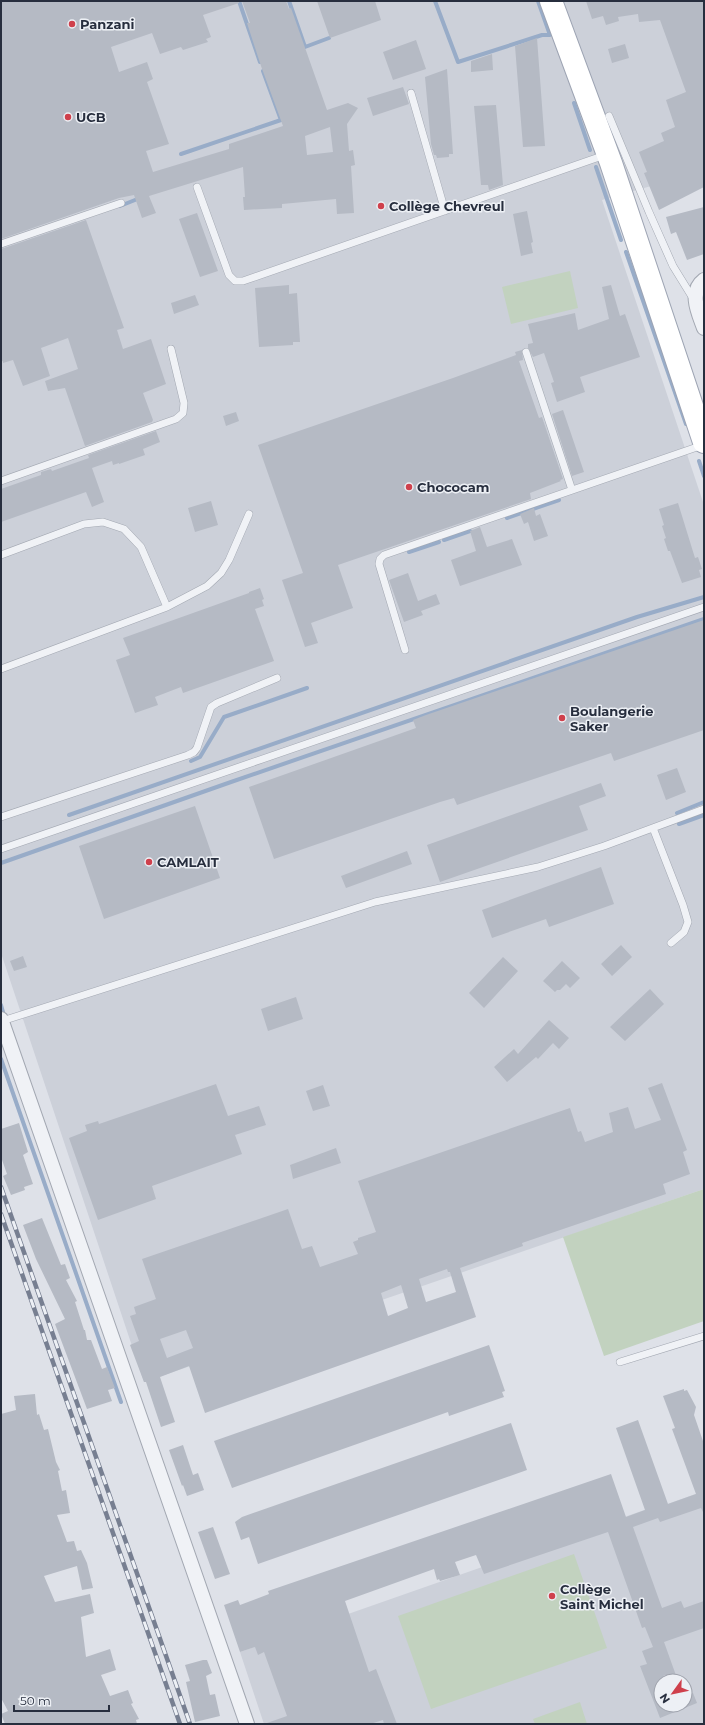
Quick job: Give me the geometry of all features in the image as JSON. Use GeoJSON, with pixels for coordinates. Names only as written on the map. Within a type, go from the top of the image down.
{"type":"FeatureCollection","features":[{"type":"Feature","properties":{"kind":"main road"},"geometry":{"type":"LineString","coordinates":[[551,1],[608,154],[704,442]]}},
{"type":"Feature","properties":{"kind":"street"},"geometry":{"type":"LineString","coordinates":[[704,280],[701,282],[697,291],[696,304],[704,328]]}},
{"type":"Feature","properties":{"kind":"street"},"geometry":{"type":"LineString","coordinates":[[1,1020],[247,1724]]}},
{"type":"Feature","properties":{"kind":"lane"},"geometry":{"type":"LineString","coordinates":[[411,93],[445,211]]}},
{"type":"Feature","properties":{"kind":"lane"},"geometry":{"type":"LineString","coordinates":[[609,116],[648,212],[673,266],[696,304]]}},
{"type":"Feature","properties":{"kind":"lane"},"geometry":{"type":"LineString","coordinates":[[197,187],[229,275],[235,281],[243,281],[608,154]]}},
{"type":"Feature","properties":{"kind":"lane"},"geometry":{"type":"LineString","coordinates":[[1,244],[121,203]]}},
{"type":"Feature","properties":{"kind":"lane"},"geometry":{"type":"LineString","coordinates":[[1,481],[176,419],[183,413],[184,404],[171,349]]}},
{"type":"Feature","properties":{"kind":"lane"},"geometry":{"type":"LineString","coordinates":[[526,352],[572,490]]}},
{"type":"Feature","properties":{"kind":"lane"},"geometry":{"type":"LineString","coordinates":[[405,650],[379,564],[380,559],[384,555],[704,445]]}},
{"type":"Feature","properties":{"kind":"lane"},"geometry":{"type":"LineString","coordinates":[[1,669],[167,608],[206,586],[221,573],[229,560],[249,514]]}},
{"type":"Feature","properties":{"kind":"lane"},"geometry":{"type":"LineString","coordinates":[[1,556],[84,524],[103,522],[124,529],[141,547],[167,608]]}},
{"type":"Feature","properties":{"kind":"lane"},"geometry":{"type":"LineString","coordinates":[[1,849],[704,607]]}},
{"type":"Feature","properties":{"kind":"lane"},"geometry":{"type":"LineString","coordinates":[[1,818],[194,752],[197,748],[211,708],[216,703],[277,678]]}},
{"type":"Feature","properties":{"kind":"lane"},"geometry":{"type":"LineString","coordinates":[[1,1020],[329,916],[403,896],[538,866],[604,846],[704,809]]}},
{"type":"Feature","properties":{"kind":"lane"},"geometry":{"type":"LineString","coordinates":[[653,828],[683,905],[688,922],[684,932],[671,943]]}},
{"type":"Feature","properties":{"kind":"lane"},"geometry":{"type":"LineString","coordinates":[[620,1362],[704,1336]]}},
{"type":"Feature","properties":{"kind":"shaded area"},"geometry":{"type":"Polygon","coordinates":[[[1,1],[704,1],[704,171],[602,200],[704,505],[704,1189],[144,1382],[1,953],[1,1]]]}},
{"type":"Feature","properties":{"kind":"shaded area","name":"Collège Saint Michel"},"geometry":{"type":"Polygon","coordinates":[[[704,1491],[704,1724],[264,1724],[240,1652],[650,1508],[656,1508],[704,1491]]]}},
{"type":"Feature","properties":{"kind":"green space"},"geometry":{"type":"Polygon","coordinates":[[[570,271],[578,308],[511,324],[502,287],[570,271]]]}},
{"type":"Feature","properties":{"kind":"green space"},"geometry":{"type":"Polygon","coordinates":[[[704,1189],[704,1321],[604,1356],[563,1237],[704,1189]]]}},
{"type":"Feature","properties":{"kind":"green space"},"geometry":{"type":"Polygon","coordinates":[[[574,1554],[607,1648],[431,1709],[398,1616],[574,1554]]]}},
{"type":"Feature","properties":{"kind":"green space"},"geometry":{"type":"Polygon","coordinates":[[[580,1702],[587,1724],[535,1724],[533,1719],[580,1702]]]}},
{"type":"Feature","properties":{"kind":"building","name":"UCB"},"geometry":{"type":"Polygon","coordinates":[[[1,1],[239,1],[239,3],[203,15],[211,37],[206,39],[208,42],[183,50],[181,47],[160,54],[152,33],[111,47],[119,72],[147,62],[153,79],[147,82],[169,144],[146,151],[153,172],[229,149],[229,144],[283,126],[261,66],[247,23],[250,23],[242,1],[286,1],[289,9],[291,8],[327,110],[348,103],[358,108],[347,124],[349,151],[353,150],[355,165],[351,166],[354,213],[337,214],[336,199],[282,204],[282,208],[244,210],[243,197],[245,197],[243,167],[149,196],[156,213],[142,218],[134,195],[119,198],[1,239],[1,1]],[[330,127],[305,136],[307,155],[333,152],[330,127]]]}},
{"type":"Feature","properties":{"kind":"building"},"geometry":{"type":"Polygon","coordinates":[[[317,1],[375,1],[381,20],[330,38],[317,1]]]}},
{"type":"Feature","properties":{"kind":"building"},"geometry":{"type":"Polygon","coordinates":[[[586,1],[704,1],[704,187],[659,210],[644,173],[647,172],[639,152],[664,141],[661,133],[675,127],[666,100],[686,92],[660,20],[639,22],[638,14],[618,17],[619,21],[606,25],[603,16],[592,19],[586,1]]]}},
{"type":"Feature","properties":{"kind":"building"},"geometry":{"type":"Polygon","coordinates":[[[537,38],[545,146],[523,147],[515,46],[537,38]]]}},
{"type":"Feature","properties":{"kind":"building"},"geometry":{"type":"Polygon","coordinates":[[[416,40],[426,69],[393,80],[383,52],[416,40]]]}},
{"type":"Feature","properties":{"kind":"building"},"geometry":{"type":"Polygon","coordinates":[[[625,44],[629,58],[612,63],[608,49],[625,44]]]}},
{"type":"Feature","properties":{"kind":"building"},"geometry":{"type":"Polygon","coordinates":[[[492,54],[493,70],[471,72],[471,61],[492,54]]]}},
{"type":"Feature","properties":{"kind":"building"},"geometry":{"type":"Polygon","coordinates":[[[447,69],[453,154],[449,154],[449,157],[437,158],[436,155],[434,155],[431,144],[425,77],[447,69]]]}},
{"type":"Feature","properties":{"kind":"building"},"geometry":{"type":"Polygon","coordinates":[[[403,87],[409,104],[373,116],[367,98],[403,87]]]}},
{"type":"Feature","properties":{"kind":"building"},"geometry":{"type":"Polygon","coordinates":[[[496,105],[503,185],[489,190],[488,185],[481,185],[474,106],[496,105]]]}},
{"type":"Feature","properties":{"kind":"building"},"geometry":{"type":"Polygon","coordinates":[[[704,207],[704,254],[687,260],[676,232],[671,234],[666,217],[704,207]]]}},
{"type":"Feature","properties":{"kind":"building"},"geometry":{"type":"Polygon","coordinates":[[[527,211],[533,242],[531,243],[533,253],[521,256],[513,214],[527,211]]]}},
{"type":"Feature","properties":{"kind":"building"},"geometry":{"type":"Polygon","coordinates":[[[197,213],[218,271],[200,277],[179,219],[197,213]]]}},
{"type":"Feature","properties":{"kind":"building"},"geometry":{"type":"Polygon","coordinates":[[[86,220],[124,328],[117,330],[123,349],[151,339],[166,384],[143,393],[153,420],[152,422],[85,446],[65,388],[48,391],[45,381],[78,369],[68,338],[41,348],[50,376],[23,386],[13,360],[3,363],[3,361],[1,362],[1,249],[86,220]]]}},
{"type":"Feature","properties":{"kind":"building"},"geometry":{"type":"Polygon","coordinates":[[[289,285],[289,294],[297,293],[300,342],[293,342],[293,345],[259,347],[255,288],[289,285]]]}},
{"type":"Feature","properties":{"kind":"building"},"geometry":{"type":"Polygon","coordinates":[[[611,285],[620,316],[625,314],[640,357],[580,377],[585,392],[557,402],[551,383],[554,382],[544,353],[533,357],[528,348],[528,344],[533,343],[528,324],[575,313],[578,330],[609,319],[602,287],[611,285]]]}},
{"type":"Feature","properties":{"kind":"building"},"geometry":{"type":"Polygon","coordinates":[[[195,295],[199,305],[174,314],[171,303],[195,295]]]}},
{"type":"Feature","properties":{"kind":"building","name":"Chococam"},"geometry":{"type":"Polygon","coordinates":[[[522,350],[523,360],[519,361],[539,418],[542,417],[563,479],[530,493],[531,499],[338,565],[353,608],[311,623],[318,643],[305,647],[282,580],[303,573],[258,445],[453,378],[516,355],[515,352],[522,350]]]}},
{"type":"Feature","properties":{"kind":"building"},"geometry":{"type":"Polygon","coordinates":[[[563,410],[584,472],[572,476],[552,414],[563,410]]]}},
{"type":"Feature","properties":{"kind":"building"},"geometry":{"type":"Polygon","coordinates":[[[236,412],[239,421],[226,426],[223,416],[236,412]]]}},
{"type":"Feature","properties":{"kind":"building"},"geometry":{"type":"Polygon","coordinates":[[[156,431],[160,442],[143,449],[145,455],[119,464],[113,465],[112,461],[92,468],[104,502],[92,507],[86,492],[1,522],[1,489],[41,475],[41,472],[51,469],[52,471],[89,458],[88,455],[156,431]]]}},
{"type":"Feature","properties":{"kind":"building"},"geometry":{"type":"Polygon","coordinates":[[[211,501],[218,525],[195,532],[188,508],[211,501]]]}},
{"type":"Feature","properties":{"kind":"building"},"geometry":{"type":"Polygon","coordinates":[[[678,503],[695,558],[698,557],[702,569],[699,570],[701,577],[682,583],[664,539],[666,538],[662,526],[664,525],[659,509],[678,503]]]}},
{"type":"Feature","properties":{"kind":"building"},"geometry":{"type":"Polygon","coordinates":[[[534,508],[536,516],[540,514],[548,536],[534,541],[528,522],[524,524],[520,514],[534,508]]]}},
{"type":"Feature","properties":{"kind":"building"},"geometry":{"type":"Polygon","coordinates":[[[480,527],[487,547],[512,539],[522,565],[460,586],[451,560],[476,551],[470,531],[480,527]]]}},
{"type":"Feature","properties":{"kind":"building"},"geometry":{"type":"Polygon","coordinates":[[[408,573],[418,601],[436,594],[440,604],[421,611],[423,615],[404,622],[389,580],[408,573]]]}},
{"type":"Feature","properties":{"kind":"building"},"geometry":{"type":"Polygon","coordinates":[[[260,588],[264,599],[262,600],[264,606],[255,609],[274,661],[183,693],[181,687],[155,697],[158,705],[135,713],[116,660],[130,655],[123,638],[260,588]]]}},
{"type":"Feature","properties":{"kind":"building","name":"Boulangerie Saker"},"geometry":{"type":"Polygon","coordinates":[[[704,620],[704,730],[614,761],[611,753],[457,805],[454,798],[440,802],[274,859],[249,787],[416,728],[413,720],[426,715],[704,620]]]}},
{"type":"Feature","properties":{"kind":"building"},"geometry":{"type":"Polygon","coordinates":[[[677,768],[686,792],[666,800],[657,775],[677,768]]]}},
{"type":"Feature","properties":{"kind":"building"},"geometry":{"type":"Polygon","coordinates":[[[601,783],[606,796],[579,806],[588,830],[440,882],[427,845],[601,783]]]}},
{"type":"Feature","properties":{"kind":"building","name":"CAMLAIT"},"geometry":{"type":"Polygon","coordinates":[[[195,806],[220,878],[104,919],[79,846],[195,806]]]}},
{"type":"Feature","properties":{"kind":"building"},"geometry":{"type":"Polygon","coordinates":[[[407,851],[412,864],[346,888],[341,876],[407,851]]]}},
{"type":"Feature","properties":{"kind":"building"},"geometry":{"type":"Polygon","coordinates":[[[601,867],[614,904],[549,927],[546,919],[492,938],[482,910],[601,867]]]}},
{"type":"Feature","properties":{"kind":"building"},"geometry":{"type":"Polygon","coordinates":[[[621,945],[632,957],[612,976],[601,964],[621,945]]]}},
{"type":"Feature","properties":{"kind":"building"},"geometry":{"type":"Polygon","coordinates":[[[23,956],[27,967],[14,971],[10,961],[23,956]]]}},
{"type":"Feature","properties":{"kind":"building"},"geometry":{"type":"Polygon","coordinates":[[[503,957],[518,971],[484,1008],[469,993],[503,957]]]}},
{"type":"Feature","properties":{"kind":"building"},"geometry":{"type":"Polygon","coordinates":[[[562,961],[580,978],[570,988],[566,984],[560,990],[555,992],[543,981],[562,961]]]}},
{"type":"Feature","properties":{"kind":"building"},"geometry":{"type":"Polygon","coordinates":[[[650,989],[664,1004],[625,1041],[610,1027],[650,989]]]}},
{"type":"Feature","properties":{"kind":"building"},"geometry":{"type":"Polygon","coordinates":[[[296,997],[303,1019],[268,1031],[261,1009],[296,997]]]}},
{"type":"Feature","properties":{"kind":"building"},"geometry":{"type":"Polygon","coordinates":[[[549,1020],[569,1038],[559,1049],[553,1043],[538,1059],[536,1057],[507,1082],[494,1067],[514,1049],[518,1054],[549,1020]]]}},
{"type":"Feature","properties":{"kind":"building"},"geometry":{"type":"Polygon","coordinates":[[[662,1083],[687,1150],[683,1152],[690,1174],[663,1184],[666,1194],[522,1243],[523,1246],[460,1268],[476,1317],[205,1413],[189,1366],[160,1377],[175,1422],[161,1427],[146,1382],[144,1382],[130,1345],[139,1341],[130,1316],[136,1314],[134,1307],[156,1299],[142,1259],[288,1209],[302,1249],[312,1246],[320,1267],[358,1254],[353,1242],[358,1240],[358,1238],[376,1232],[358,1181],[570,1108],[578,1132],[581,1131],[585,1142],[613,1132],[609,1113],[628,1107],[635,1129],[661,1120],[648,1088],[662,1083]],[[447,1269],[419,1279],[426,1302],[456,1292],[450,1272],[448,1272],[447,1269]],[[401,1285],[381,1293],[388,1316],[408,1308],[401,1285]],[[186,1330],[160,1339],[167,1358],[193,1348],[186,1330]]]}},
{"type":"Feature","properties":{"kind":"building"},"geometry":{"type":"Polygon","coordinates":[[[216,1084],[228,1116],[259,1106],[266,1125],[235,1135],[242,1154],[152,1186],[156,1199],[98,1220],[69,1138],[87,1131],[85,1125],[98,1121],[99,1124],[216,1084]]]}},
{"type":"Feature","properties":{"kind":"building"},"geometry":{"type":"Polygon","coordinates":[[[323,1085],[330,1106],[313,1111],[306,1091],[323,1085]]]}},
{"type":"Feature","properties":{"kind":"building"},"geometry":{"type":"Polygon","coordinates":[[[19,1123],[28,1152],[23,1155],[33,1184],[24,1187],[25,1190],[11,1195],[3,1176],[7,1174],[1,1157],[1,1129],[19,1123]]]}},
{"type":"Feature","properties":{"kind":"building"},"geometry":{"type":"Polygon","coordinates":[[[336,1148],[341,1163],[293,1179],[290,1165],[336,1148]]]}},
{"type":"Feature","properties":{"kind":"building"},"geometry":{"type":"Polygon","coordinates":[[[42,1218],[61,1265],[65,1264],[70,1278],[66,1280],[77,1301],[75,1302],[87,1340],[91,1340],[102,1369],[107,1367],[115,1388],[108,1390],[112,1401],[87,1409],[55,1324],[65,1319],[36,1259],[23,1225],[42,1218]]]}},
{"type":"Feature","properties":{"kind":"building"},"geometry":{"type":"Polygon","coordinates":[[[489,1345],[505,1391],[502,1392],[504,1397],[449,1416],[448,1412],[232,1488],[214,1441],[489,1345]]]}},
{"type":"Feature","properties":{"kind":"building"},"geometry":{"type":"Polygon","coordinates":[[[684,1389],[684,1391],[687,1390],[696,1407],[694,1415],[704,1444],[704,1514],[701,1508],[660,1522],[658,1518],[633,1527],[662,1608],[681,1601],[684,1608],[704,1601],[704,1628],[664,1642],[675,1673],[653,1673],[653,1700],[640,1666],[647,1664],[642,1651],[653,1647],[645,1627],[642,1628],[608,1532],[484,1574],[476,1555],[455,1562],[460,1575],[440,1581],[439,1579],[437,1580],[434,1569],[345,1601],[369,1672],[376,1669],[397,1724],[384,1724],[383,1720],[370,1724],[267,1723],[287,1716],[264,1652],[258,1655],[255,1647],[240,1652],[224,1605],[238,1600],[240,1605],[269,1594],[268,1591],[611,1474],[626,1517],[645,1510],[616,1428],[638,1420],[668,1504],[696,1494],[672,1429],[675,1428],[663,1396],[684,1389]]]}},
{"type":"Feature","properties":{"kind":"building"},"geometry":{"type":"Polygon","coordinates":[[[35,1394],[37,1415],[39,1414],[44,1430],[48,1429],[56,1462],[60,1470],[58,1471],[62,1491],[66,1490],[70,1513],[57,1515],[67,1542],[74,1541],[77,1551],[81,1550],[87,1563],[93,1588],[82,1590],[77,1566],[44,1576],[55,1602],[90,1594],[94,1613],[81,1617],[86,1657],[110,1649],[116,1670],[101,1675],[110,1696],[128,1690],[133,1703],[131,1704],[139,1719],[136,1720],[137,1724],[5,1724],[1,1714],[8,1711],[1,1698],[1,1414],[16,1410],[14,1396],[35,1394]]]}},
{"type":"Feature","properties":{"kind":"building"},"geometry":{"type":"Polygon","coordinates":[[[511,1423],[527,1470],[258,1564],[249,1537],[241,1540],[235,1522],[242,1517],[511,1423]]]}},
{"type":"Feature","properties":{"kind":"building"},"geometry":{"type":"Polygon","coordinates":[[[183,1445],[193,1475],[198,1473],[204,1490],[187,1496],[169,1450],[183,1445]]]}},
{"type":"Feature","properties":{"kind":"building"},"geometry":{"type":"Polygon","coordinates":[[[213,1527],[230,1574],[215,1579],[198,1532],[213,1527]]]}},
{"type":"Feature","properties":{"kind":"building"},"geometry":{"type":"Polygon","coordinates":[[[207,1660],[212,1673],[206,1676],[210,1695],[215,1694],[220,1716],[195,1722],[186,1682],[190,1681],[185,1665],[207,1660]]]}},
{"type":"Feature","properties":{"kind":"building"},"geometry":{"type":"Polygon","coordinates":[[[693,1693],[697,1703],[693,1705],[693,1693]]]}},
{"type":"Feature","properties":{"kind":"building"},"geometry":{"type":"Polygon","coordinates":[[[658,1713],[672,1713],[660,1718],[658,1713]]]}},
{"type":"Feature","properties":{"kind":"waterway"},"geometry":{"type":"LineString","coordinates":[[239,1],[260,62]]}},
{"type":"Feature","properties":{"kind":"waterway"},"geometry":{"type":"LineString","coordinates":[[289,1],[305,47],[329,38]]}},
{"type":"Feature","properties":{"kind":"waterway"},"geometry":{"type":"LineString","coordinates":[[435,1],[458,62],[542,35],[550,35],[538,1]]}},
{"type":"Feature","properties":{"kind":"waterway"},"geometry":{"type":"LineString","coordinates":[[181,154],[281,120],[263,71]]}},
{"type":"Feature","properties":{"kind":"waterway"},"geometry":{"type":"LineString","coordinates":[[574,103],[590,150]]}},
{"type":"Feature","properties":{"kind":"waterway"},"geometry":{"type":"LineString","coordinates":[[596,167],[621,240]]}},
{"type":"Feature","properties":{"kind":"waterway"},"geometry":{"type":"LineString","coordinates":[[120,206],[140,198]]}},
{"type":"Feature","properties":{"kind":"waterway"},"geometry":{"type":"LineString","coordinates":[[626,252],[686,424]]}},
{"type":"Feature","properties":{"kind":"waterway"},"geometry":{"type":"LineString","coordinates":[[699,461],[704,476]]}},
{"type":"Feature","properties":{"kind":"waterway"},"geometry":{"type":"LineString","coordinates":[[507,518],[559,500]]}},
{"type":"Feature","properties":{"kind":"waterway"},"geometry":{"type":"LineString","coordinates":[[444,540],[470,531]]}},
{"type":"Feature","properties":{"kind":"waterway"},"geometry":{"type":"LineString","coordinates":[[409,552],[439,542]]}},
{"type":"Feature","properties":{"kind":"waterway"},"geometry":{"type":"LineString","coordinates":[[69,815],[637,617],[704,597]]}},
{"type":"Feature","properties":{"kind":"waterway"},"geometry":{"type":"LineString","coordinates":[[1,863],[704,619]]}},
{"type":"Feature","properties":{"kind":"waterway"},"geometry":{"type":"LineString","coordinates":[[191,761],[200,757],[224,717],[307,688]]}},
{"type":"Feature","properties":{"kind":"waterway"},"geometry":{"type":"LineString","coordinates":[[677,813],[704,802]]}},
{"type":"Feature","properties":{"kind":"waterway"},"geometry":{"type":"LineString","coordinates":[[679,824],[704,815]]}},
{"type":"Feature","properties":{"kind":"waterway"},"geometry":{"type":"LineString","coordinates":[[1,1005],[3,1012]]}},
{"type":"Feature","properties":{"kind":"waterway"},"geometry":{"type":"LineString","coordinates":[[1,1059],[121,1402]]}},
{"type":"Feature","properties":{"kind":"railway"},"geometry":{"type":"LineString","coordinates":[[1,1187],[190,1724]]}},
{"type":"Feature","properties":{"kind":"railway"},"geometry":{"type":"LineString","coordinates":[[1,1214],[180,1724]]}},
{"type":"Feature","properties":{"kind":"place","name":"Panzani"},"geometry":{"type":"Point","coordinates":[72,24]}},
{"type":"Feature","properties":{"kind":"place","name":"UCB"},"geometry":{"type":"Point","coordinates":[68,117]}},
{"type":"Feature","properties":{"kind":"place","name":"Collège Chevreul"},"geometry":{"type":"Point","coordinates":[381,206]}},
{"type":"Feature","properties":{"kind":"place","name":"Chococam"},"geometry":{"type":"Point","coordinates":[409,487]}},
{"type":"Feature","properties":{"kind":"place","name":"Boulangerie Saker"},"geometry":{"type":"Point","coordinates":[562,718]}},
{"type":"Feature","properties":{"kind":"place","name":"CAMLAIT"},"geometry":{"type":"Point","coordinates":[149,862]}},
{"type":"Feature","properties":{"kind":"place","name":"Collège Saint Michel"},"geometry":{"type":"Point","coordinates":[552,1596]}}]}
